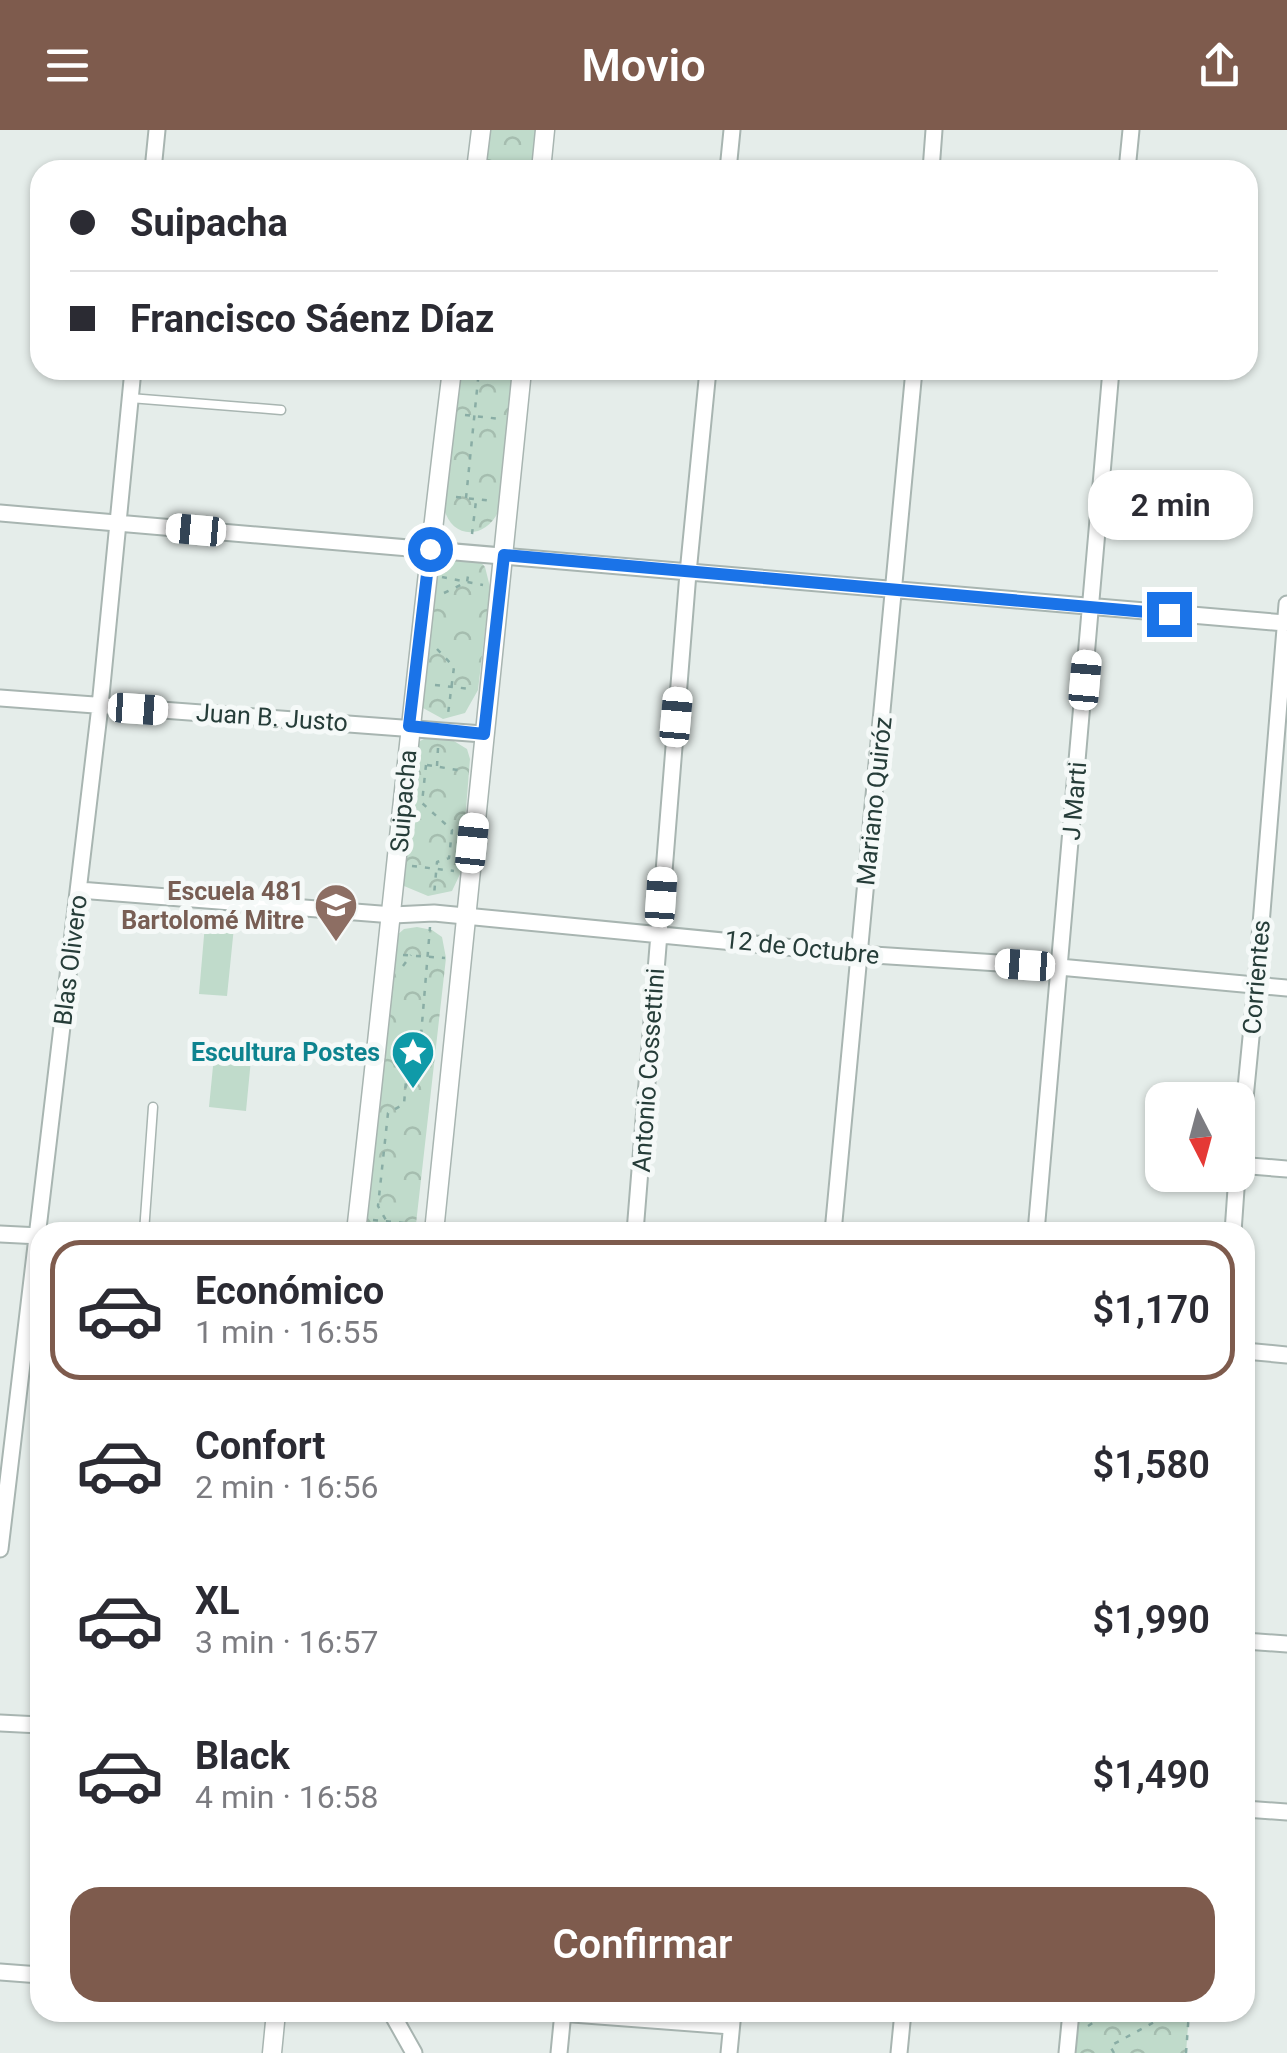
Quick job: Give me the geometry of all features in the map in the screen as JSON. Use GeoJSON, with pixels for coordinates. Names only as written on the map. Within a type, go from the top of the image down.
{"type":"FeatureCollection","features":[{"type":"Feature","properties":{"kind":"street"},"geometry":{"type":"LineString","coordinates":[[155,160],[158,130]]}},
{"type":"Feature","properties":{"kind":"street"},"geometry":{"type":"LineString","coordinates":[[477,160],[481,130]]}},
{"type":"Feature","properties":{"kind":"street"},"geometry":{"type":"LineString","coordinates":[[542,160],[545,130]]}},
{"type":"Feature","properties":{"kind":"street"},"geometry":{"type":"LineString","coordinates":[[729,160],[732,130]]}},
{"type":"Feature","properties":{"kind":"street"},"geometry":{"type":"LineString","coordinates":[[932,160],[934,130]]}},
{"type":"Feature","properties":{"kind":"street"},"geometry":{"type":"LineString","coordinates":[[1129,160],[1131,130]]}},
{"type":"Feature","properties":{"kind":"street","name":"Blas Olivero"},"geometry":{"type":"LineString","coordinates":[[39,1222],[100,706],[132,380]]}},
{"type":"Feature","properties":{"kind":"street","name":"Suipacha"},"geometry":{"type":"LineString","coordinates":[[359,1222],[409,726],[451,380]]}},
{"type":"Feature","properties":{"kind":"street"},"geometry":{"type":"LineString","coordinates":[[426,1222],[465,916],[521,380]]}},
{"type":"Feature","properties":{"kind":"street","name":"Antonio Cossettini"},"geometry":{"type":"LineString","coordinates":[[636,1222],[707,380]]}},
{"type":"Feature","properties":{"kind":"street","name":"Mariano Quiróz"},"geometry":{"type":"LineString","coordinates":[[834,1222],[913,380]]}},
{"type":"Feature","properties":{"kind":"street","name":"J Marti"},"geometry":{"type":"LineString","coordinates":[[1037,1222],[1110,380]]}},
{"type":"Feature","properties":{"kind":"street"},"geometry":{"type":"LineString","coordinates":[[0,513],[1285,623]]}},
{"type":"Feature","properties":{"kind":"street","name":"Corrientes"},"geometry":{"type":"LineString","coordinates":[[1247,1082],[1287,604]]}},
{"type":"Feature","properties":{"kind":"street","name":"Juan B. Justo"},"geometry":{"type":"LineString","coordinates":[[0,698],[484,734]]}},
{"type":"Feature","properties":{"kind":"street","name":"12 de Octubre"},"geometry":{"type":"LineString","coordinates":[[79,890],[393,915],[465,916],[858,954],[1287,988]]}},
{"type":"Feature","properties":{"kind":"street"},"geometry":{"type":"LineString","coordinates":[[1255,1170],[1287,1170]]}},
{"type":"Feature","properties":{"kind":"street","name":"Corrientes"},"geometry":{"type":"LineString","coordinates":[[1234,1222],[1236,1192]]}},
{"type":"Feature","properties":{"kind":"street"},"geometry":{"type":"LineString","coordinates":[[0,1234],[30,1236]]}},
{"type":"Feature","properties":{"kind":"street","name":"Blas Olivero"},"geometry":{"type":"LineString","coordinates":[[0,1548],[30,1295]]}},
{"type":"Feature","properties":{"kind":"street"},"geometry":{"type":"LineString","coordinates":[[1255,1352],[1287,1355]]}},
{"type":"Feature","properties":{"kind":"street"},"geometry":{"type":"LineString","coordinates":[[1255,1641],[1287,1644]]}},
{"type":"Feature","properties":{"kind":"street"},"geometry":{"type":"LineString","coordinates":[[0,1723],[30,1725]]}},
{"type":"Feature","properties":{"kind":"street"},"geometry":{"type":"LineString","coordinates":[[1255,1810],[1287,1812]]}},
{"type":"Feature","properties":{"kind":"street"},"geometry":{"type":"LineString","coordinates":[[0,1972],[30,1974]]}},
{"type":"Feature","properties":{"kind":"street"},"geometry":{"type":"LineString","coordinates":[[272,2053],[275,2022]]}},
{"type":"Feature","properties":{"kind":"street"},"geometry":{"type":"LineString","coordinates":[[397,2022],[414,2053]]}},
{"type":"Feature","properties":{"kind":"street"},"geometry":{"type":"LineString","coordinates":[[557,2022],[559,2053]]}},
{"type":"Feature","properties":{"kind":"street"},"geometry":{"type":"LineString","coordinates":[[729,2053],[732,2022]]}},
{"type":"Feature","properties":{"kind":"street"},"geometry":{"type":"LineString","coordinates":[[899,2053],[902,2022]]}},
{"type":"Feature","properties":{"kind":"street"},"geometry":{"type":"LineString","coordinates":[[1067,2053],[1069,2022]]}},
{"type":"Feature","properties":{"kind":"lane"},"geometry":{"type":"LineString","coordinates":[[130,398],[281,410]]}},
{"type":"Feature","properties":{"kind":"lane"},"geometry":{"type":"LineString","coordinates":[[145,1222],[153,1106]]}},
{"type":"Feature","properties":{"kind":"path"},"geometry":{"type":"LineString","coordinates":[[466,498],[478,380]]}},
{"type":"Feature","properties":{"kind":"path"},"geometry":{"type":"LineString","coordinates":[[454,414],[508,420]]}},
{"type":"Feature","properties":{"kind":"path"},"geometry":{"type":"LineString","coordinates":[[444,496],[499,502]]}},
{"type":"Feature","properties":{"kind":"path"},"geometry":{"type":"LineString","coordinates":[[472,534],[476,499]]}},
{"type":"Feature","properties":{"kind":"path"},"geometry":{"type":"LineString","coordinates":[[431,575],[490,586]]}},
{"type":"Feature","properties":{"kind":"path"},"geometry":{"type":"LineString","coordinates":[[443,593],[467,582]]}},
{"type":"Feature","properties":{"kind":"path"},"geometry":{"type":"LineString","coordinates":[[436,648],[454,668],[446,730]]}},
{"type":"Feature","properties":{"kind":"path"},"geometry":{"type":"LineString","coordinates":[[420,683],[478,690]]}},
{"type":"Feature","properties":{"kind":"path"},"geometry":{"type":"LineString","coordinates":[[406,762],[470,772]]}},
{"type":"Feature","properties":{"kind":"path"},"geometry":{"type":"LineString","coordinates":[[426,765],[422,803],[452,830],[449,858],[437,862],[434,895]]}},
{"type":"Feature","properties":{"kind":"path"},"geometry":{"type":"LineString","coordinates":[[399,864],[460,872]]}},
{"type":"Feature","properties":{"kind":"path"},"geometry":{"type":"LineString","coordinates":[[388,1222],[378,1206],[388,1113],[404,1104],[407,1069],[419,1060],[430,925]]}},
{"type":"Feature","properties":{"kind":"path"},"geometry":{"type":"LineString","coordinates":[[391,954],[446,958]]}},
{"type":"Feature","properties":{"kind":"path"},"geometry":{"type":"LineString","coordinates":[[401,968],[410,956]]}},
{"type":"Feature","properties":{"kind":"path"},"geometry":{"type":"LineString","coordinates":[[395,1040],[394,1058],[407,1069]]}},
{"type":"Feature","properties":{"kind":"path"},"geometry":{"type":"LineString","coordinates":[[1078,2032],[1094,2022]]}},
{"type":"Feature","properties":{"kind":"path"},"geometry":{"type":"LineString","coordinates":[[1114,2053],[1110,2046],[1155,2022]]}},
{"type":"Feature","properties":{"kind":"path"},"geometry":{"type":"LineString","coordinates":[[1186,2053],[1188,2022]]}},
{"type":"Feature","properties":{"kind":"green space"},"geometry":{"type":"Polygon","coordinates":[[[483,130],[539,130],[535,160],[480,160],[483,130]]]}},
{"type":"Feature","properties":{"kind":"green space"},"geometry":{"type":"Polygon","coordinates":[[[458,380],[512,380],[498,512],[485,528],[469,532],[454,526],[444,508],[458,380]]]}},
{"type":"Feature","properties":{"kind":"green space"},"geometry":{"type":"Polygon","coordinates":[[[444,557],[478,559],[485,567],[490,587],[478,690],[465,713],[443,719],[423,708],[420,696],[436,564],[444,557]]]}},
{"type":"Feature","properties":{"kind":"green space"},"geometry":{"type":"Polygon","coordinates":[[[444,735],[467,749],[470,759],[461,872],[452,891],[428,896],[404,886],[400,876],[418,742],[444,735]]]}},
{"type":"Feature","properties":{"kind":"green space"},"geometry":{"type":"Polygon","coordinates":[[[205,924],[234,927],[227,996],[199,994],[205,924]]]}},
{"type":"Feature","properties":{"kind":"green space"},"geometry":{"type":"Polygon","coordinates":[[[404,929],[432,930],[442,937],[446,958],[416,1222],[363,1222],[396,936],[404,929]]]}},
{"type":"Feature","properties":{"kind":"green space"},"geometry":{"type":"Polygon","coordinates":[[[215,1046],[252,1049],[246,1111],[209,1107],[215,1046]]]}},
{"type":"Feature","properties":{"kind":"green space"},"geometry":{"type":"Polygon","coordinates":[[[1078,2022],[1188,2022],[1186,2053],[1076,2053],[1078,2022]]]}},
{"type":"Feature","properties":{"kind":"place","name":"Escuela 481 Bartolomé Mitre"},"geometry":{"type":"Point","coordinates":[336,943]}},
{"type":"Feature","properties":{"kind":"place","name":"Escultura Postes"},"geometry":{"type":"Point","coordinates":[413,1090]}},
{"type":"Feature","properties":{"kind":"route"},"geometry":{"type":"LineString","coordinates":[[430,549],[409,726],[484,734],[504,555],[1169,614]]}}]}
